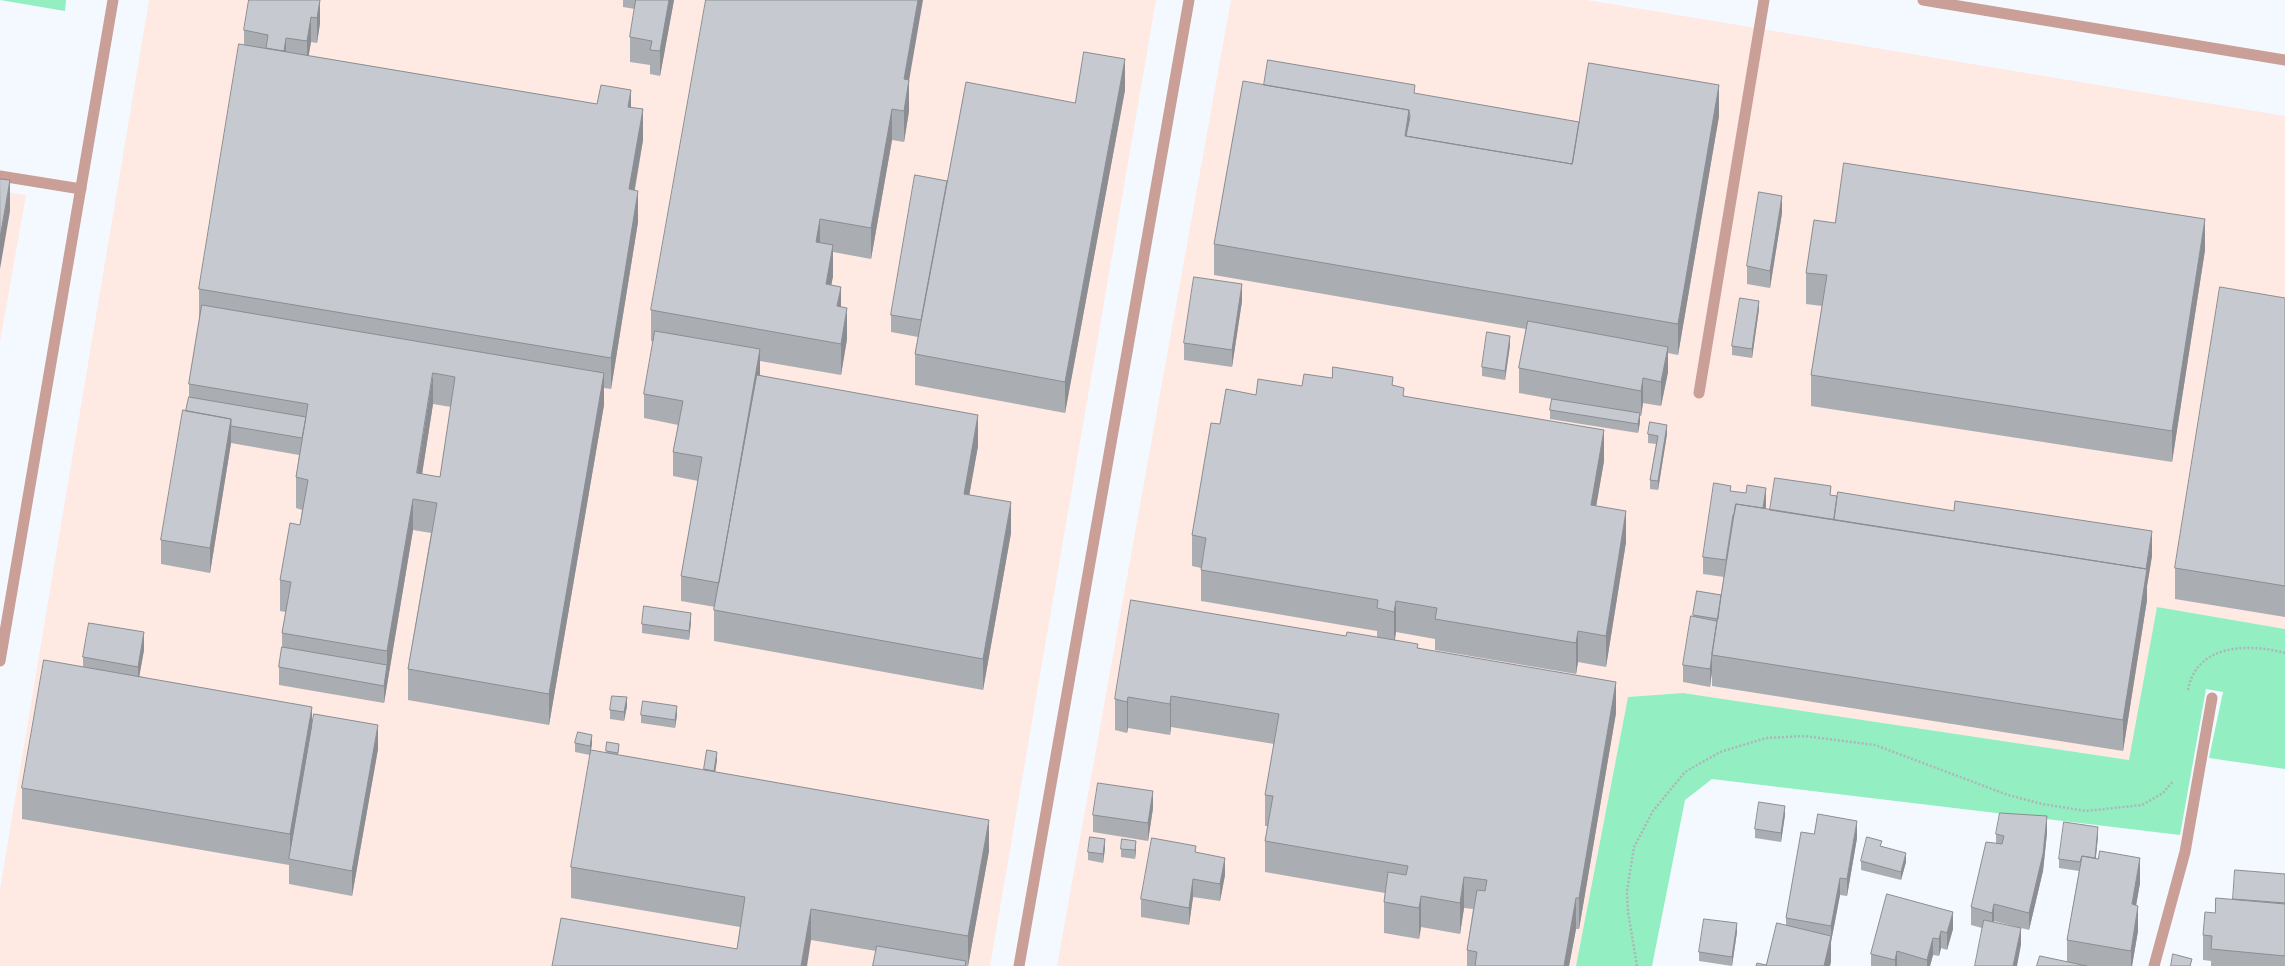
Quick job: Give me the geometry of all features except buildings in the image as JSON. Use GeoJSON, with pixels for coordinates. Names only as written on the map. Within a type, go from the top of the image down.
{"type":"FeatureCollection","features":[{"type":"Feature","properties":{"kind":"street"},"geometry":{"type":"LineString","coordinates":[[0,661],[113,0]]}},
{"type":"Feature","properties":{"kind":"street"},"geometry":{"type":"LineString","coordinates":[[1019,966],[1189,0]]}},
{"type":"Feature","properties":{"kind":"street"},"geometry":{"type":"LineString","coordinates":[[1699,393],[1764,0]]}},
{"type":"Feature","properties":{"kind":"street"},"geometry":{"type":"LineString","coordinates":[[1923,0],[2285,60]]}},
{"type":"Feature","properties":{"kind":"street"},"geometry":{"type":"LineString","coordinates":[[0,176],[81,190]]}},
{"type":"Feature","properties":{"kind":"street"},"geometry":{"type":"LineString","coordinates":[[2154,966],[2185,852],[2212,698]]}},
{"type":"Feature","properties":{"kind":"path"},"geometry":{"type":"LineString","coordinates":[[2187,697],[2190,676],[2202,662],[2217,652],[2239,648],[2274,650],[2285,653]]}},
{"type":"Feature","properties":{"kind":"path"},"geometry":{"type":"LineString","coordinates":[[1637,966],[1628,912],[1627,891],[1634,847],[1653,811],[1685,772],[1720,752],[1766,738],[1805,736],[1875,746],[2008,795],[2042,804],[2086,811],[2142,805],[2163,793],[2177,775]]}},
{"type":"Feature","properties":{"kind":"shaded area"},"geometry":{"type":"Polygon","coordinates":[[[149,0],[1156,0],[990,966],[0,966],[0,889],[149,0]]]}},
{"type":"Feature","properties":{"kind":"shaded area"},"geometry":{"type":"Polygon","coordinates":[[[1231,0],[1587,0],[2285,116],[2285,629],[2157,607],[2130,760],[1683,693],[1628,697],[1576,966],[1057,966],[1231,0]]]}},
{"type":"Feature","properties":{"kind":"shaded area"},"geometry":{"type":"Polygon","coordinates":[[[0,191],[26,195],[0,342],[0,191]]]}},
{"type":"Feature","properties":{"kind":"green space"},"geometry":{"type":"Polygon","coordinates":[[[0,0],[66,0],[65,11],[0,0]]]}},
{"type":"Feature","properties":{"kind":"green space"},"geometry":{"type":"Polygon","coordinates":[[[2157,607],[2285,629],[2285,769],[2209,758],[2223,692],[2206,689],[2180,835],[1712,779],[1685,800],[1652,966],[1576,966],[1628,697],[1683,693],[2129,760],[2157,607]]]}}]}
